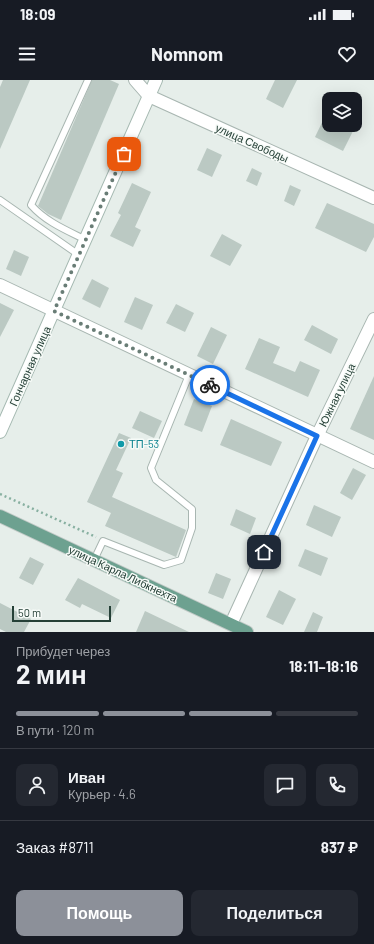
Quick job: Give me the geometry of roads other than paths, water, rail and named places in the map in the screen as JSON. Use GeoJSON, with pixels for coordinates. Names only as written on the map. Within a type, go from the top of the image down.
{"type":"FeatureCollection","features":[{"type":"Feature","properties":{"kind":"main road","name":"улица Карла Либкнехта"},"geometry":{"type":"LineString","coordinates":[[0,516],[247,632]]}},
{"type":"Feature","properties":{"kind":"street","name":"улица Свободы"},"geometry":{"type":"LineString","coordinates":[[135,80],[149,96],[374,198]]}},
{"type":"Feature","properties":{"kind":"street","name":"Гончарная улица"},"geometry":{"type":"LineString","coordinates":[[0,432],[156,80]]}},
{"type":"Feature","properties":{"kind":"street"},"geometry":{"type":"LineString","coordinates":[[0,284],[189,376],[374,462]]}},
{"type":"Feature","properties":{"kind":"street","name":"Южная улица"},"geometry":{"type":"LineString","coordinates":[[231,624],[317,436],[374,319]]}},
{"type":"Feature","properties":{"kind":"lane"},"geometry":{"type":"LineString","coordinates":[[86,240],[57,226],[39,214],[31,205],[88,80]]}},
{"type":"Feature","properties":{"kind":"lane"},"geometry":{"type":"LineString","coordinates":[[0,200],[79,255]]}},
{"type":"Feature","properties":{"kind":"lane"},"geometry":{"type":"LineString","coordinates":[[94,560],[103,541],[164,565],[181,560],[192,528],[192,509],[156,480],[151,468],[189,376]]}},
{"type":"Feature","properties":{"kind":"place","name":"ТП-53"},"geometry":{"type":"Point","coordinates":[121,444]}}]}
